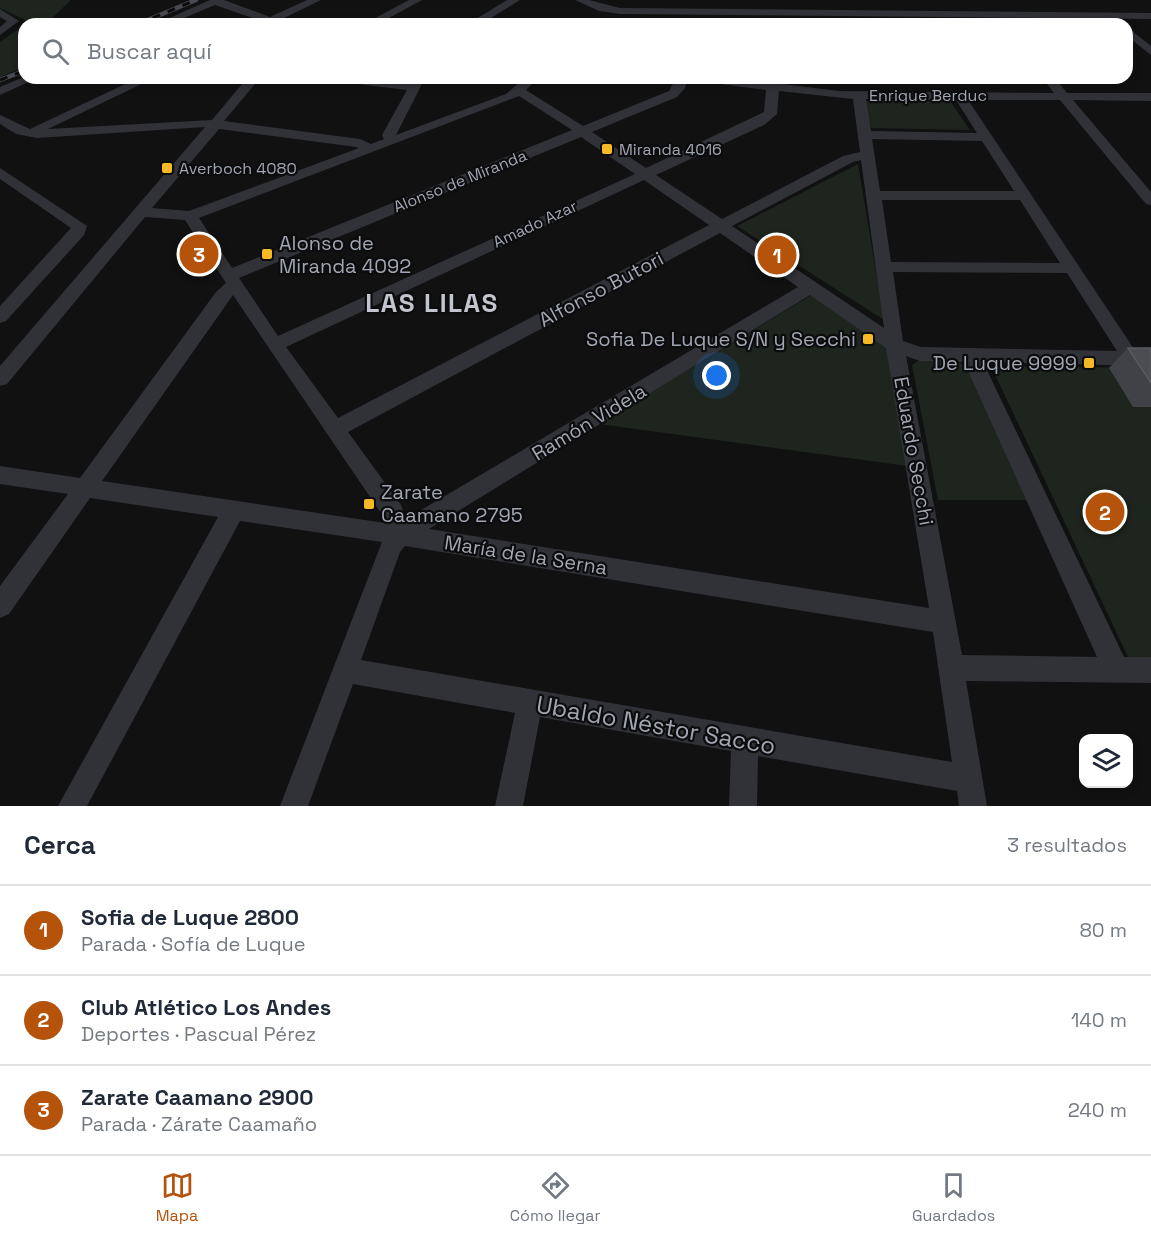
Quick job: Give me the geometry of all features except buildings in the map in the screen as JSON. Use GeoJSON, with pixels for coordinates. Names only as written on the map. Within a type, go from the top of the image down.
{"type":"FeatureCollection","features":[{"type":"Feature","properties":{"kind":"street"},"geometry":{"type":"LineString","coordinates":[[304,17],[316,0]]}},
{"type":"Feature","properties":{"kind":"street"},"geometry":{"type":"LineString","coordinates":[[275,18],[316,0]]}},
{"type":"Feature","properties":{"kind":"street"},"geometry":{"type":"LineString","coordinates":[[381,18],[417,0]]}},
{"type":"Feature","properties":{"kind":"street"},"geometry":{"type":"LineString","coordinates":[[484,18],[515,0]]}},
{"type":"Feature","properties":{"kind":"street"},"geometry":{"type":"LineString","coordinates":[[580,0],[600,13],[1151,16]]}},
{"type":"Feature","properties":{"kind":"street"},"geometry":{"type":"LineString","coordinates":[[600,13],[613,0]]}},
{"type":"Feature","properties":{"kind":"street"},"geometry":{"type":"LineString","coordinates":[[704,18],[711,0]]}},
{"type":"Feature","properties":{"kind":"street"},"geometry":{"type":"LineString","coordinates":[[897,0],[906,14]]}},
{"type":"Feature","properties":{"kind":"street"},"geometry":{"type":"LineString","coordinates":[[983,0],[998,18]]}},
{"type":"Feature","properties":{"kind":"street"},"geometry":{"type":"LineString","coordinates":[[1095,0],[1115,18]]}},
{"type":"Feature","properties":{"kind":"street"},"geometry":{"type":"LineString","coordinates":[[176,18],[217,1],[257,18]]}},
{"type":"Feature","properties":{"kind":"street"},"geometry":{"type":"LineString","coordinates":[[0,12],[14,18],[12,24],[0,32]]}},
{"type":"Feature","properties":{"kind":"street"},"geometry":{"type":"LineString","coordinates":[[886,14],[888,18]]}},
{"type":"Feature","properties":{"kind":"street"},"geometry":{"type":"LineString","coordinates":[[941,14],[944,18]]}},
{"type":"Feature","properties":{"kind":"street"},"geometry":{"type":"LineString","coordinates":[[1133,36],[1151,52]]}},
{"type":"Feature","properties":{"kind":"street"},"geometry":{"type":"LineString","coordinates":[[0,91],[18,84]]}},
{"type":"Feature","properties":{"kind":"street"},"geometry":{"type":"LineString","coordinates":[[28,133],[135,84]]}},
{"type":"Feature","properties":{"kind":"street"},"geometry":{"type":"LineString","coordinates":[[0,379],[249,84]]}},
{"type":"Feature","properties":{"kind":"street"},"geometry":{"type":"LineString","coordinates":[[391,141],[389,135],[416,84]]}},
{"type":"Feature","properties":{"kind":"street"},"geometry":{"type":"LineString","coordinates":[[142,212],[190,216],[519,91],[526,84]]}},
{"type":"Feature","properties":{"kind":"street","name":"Alonso de Miranda"},"geometry":{"type":"LineString","coordinates":[[0,606],[233,279],[672,94],[680,84]]}},
{"type":"Feature","properties":{"kind":"street","name":"Enrique Berduc"},"geometry":{"type":"LineString","coordinates":[[750,84],[831,94],[860,95],[959,95],[997,91],[1063,96],[1151,97]]}},
{"type":"Feature","properties":{"kind":"street"},"geometry":{"type":"LineString","coordinates":[[929,84],[935,95]]}},
{"type":"Feature","properties":{"kind":"street"},"geometry":{"type":"LineString","coordinates":[[1053,84],[1150,199]]}},
{"type":"Feature","properties":{"kind":"street","name":"Amado Azar"},"geometry":{"type":"LineString","coordinates":[[275,345],[765,119],[770,114],[773,87]]}},
{"type":"Feature","properties":{"kind":"street"},"geometry":{"type":"LineString","coordinates":[[519,91],[532,97],[895,345],[920,354],[1151,359]]}},
{"type":"Feature","properties":{"kind":"street","name":"Eduardo Secchi"},"geometry":{"type":"LineString","coordinates":[[860,95],[866,155],[895,345],[944,622],[972,806]]}},
{"type":"Feature","properties":{"kind":"street"},"geometry":{"type":"LineString","coordinates":[[959,95],[1131,359]]}},
{"type":"Feature","properties":{"kind":"street"},"geometry":{"type":"LineString","coordinates":[[0,119],[28,133],[215,124],[360,144],[370,149]]}},
{"type":"Feature","properties":{"kind":"street"},"geometry":{"type":"LineString","coordinates":[[864,135],[986,137]]}},
{"type":"Feature","properties":{"kind":"street","name":"Alfonso Butori"},"geometry":{"type":"LineString","coordinates":[[337,428],[848,159],[866,155]]}},
{"type":"Feature","properties":{"kind":"street"},"geometry":{"type":"LineString","coordinates":[[0,172],[76,222],[78,232],[0,317]]}},
{"type":"Feature","properties":{"kind":"street"},"geometry":{"type":"LineString","coordinates":[[872,195],[1025,196]]}},
{"type":"Feature","properties":{"kind":"street"},"geometry":{"type":"LineString","coordinates":[[190,216],[275,345],[337,428],[393,512],[400,535]]}},
{"type":"Feature","properties":{"kind":"street"},"geometry":{"type":"LineString","coordinates":[[884,267],[1072,268]]}},
{"type":"Feature","properties":{"kind":"street","name":"Ramón Videla"},"geometry":{"type":"LineString","coordinates":[[294,806],[391,546],[400,535],[810,288]]}},
{"type":"Feature","properties":{"kind":"street"},"geometry":{"type":"LineString","coordinates":[[970,355],[1116,669]]}},
{"type":"Feature","properties":{"kind":"street","name":"María de la Serna"},"geometry":{"type":"LineString","coordinates":[[0,475],[400,535],[944,622]]}},
{"type":"Feature","properties":{"kind":"street"},"geometry":{"type":"LineString","coordinates":[[72,806],[234,510]]}},
{"type":"Feature","properties":{"kind":"street"},"geometry":{"type":"LineString","coordinates":[[951,668],[1151,670]]}},
{"type":"Feature","properties":{"kind":"street","name":"Ubaldo Néstor Sacco"},"geometry":{"type":"LineString","coordinates":[[345,670],[968,779]]}},
{"type":"Feature","properties":{"kind":"street"},"geometry":{"type":"LineString","coordinates":[[509,806],[530,702]]}},
{"type":"Feature","properties":{"kind":"street"},"geometry":{"type":"LineString","coordinates":[[743,806],[745,741]]}},
{"type":"Feature","properties":{"kind":"shaded area"},"geometry":{"type":"Polygon","coordinates":[[[0,0],[71,0],[52,18],[21,18],[0,8],[0,0]]]}},
{"type":"Feature","properties":{"kind":"shaded area"},"geometry":{"type":"Polygon","coordinates":[[[18,29],[18,70],[0,77],[0,42],[18,29]]]}},
{"type":"Feature","properties":{"kind":"shaded area"},"geometry":{"type":"Polygon","coordinates":[[[863,101],[950,101],[970,130],[871,128],[863,101]]]}},
{"type":"Feature","properties":{"kind":"shaded area"},"geometry":{"type":"Polygon","coordinates":[[[858,164],[884,320],[737,226],[858,164]]]}},
{"type":"Feature","properties":{"kind":"shaded area"},"geometry":{"type":"Polygon","coordinates":[[[813,294],[893,351],[915,467],[599,424],[813,294]]]}},
{"type":"Feature","properties":{"kind":"shaded area"},"geometry":{"type":"Polygon","coordinates":[[[920,360],[958,362],[974,369],[1034,500],[938,500],[912,365],[920,360]]]}},
{"type":"Feature","properties":{"kind":"shaded area"},"geometry":{"type":"Polygon","coordinates":[[[991,366],[1151,368],[1151,657],[1128,657],[991,366]]]}},
{"type":"Feature","properties":{"kind":"railway"},"geometry":{"type":"LineString","coordinates":[[152,18],[196,0]]}},
{"type":"Feature","properties":{"kind":"railway"},"geometry":{"type":"LineString","coordinates":[[0,80],[18,73]]}},
{"type":"Feature","properties":{"kind":"place","name":"Miranda 4016"},"geometry":{"type":"Point","coordinates":[607,149]}},
{"type":"Feature","properties":{"kind":"place","name":"Averboch 4080"},"geometry":{"type":"Point","coordinates":[167,168]}},
{"type":"Feature","properties":{"kind":"place","name":"Zarate Caamano 2900"},"geometry":{"type":"Point","coordinates":[199,254]}},
{"type":"Feature","properties":{"kind":"place","name":"Alonso de Miranda 4092"},"geometry":{"type":"Point","coordinates":[267,254]}},
{"type":"Feature","properties":{"kind":"place","name":"Sofia de Luque 2800"},"geometry":{"type":"Point","coordinates":[777,255]}},
{"type":"Feature","properties":{"kind":"place","name":"Sofia De Luque S/N y Secchi"},"geometry":{"type":"Point","coordinates":[868,339]}},
{"type":"Feature","properties":{"kind":"place","name":"De Luque 9999"},"geometry":{"type":"Point","coordinates":[1089,363]}},
{"type":"Feature","properties":{"kind":"place","name":"Zarate Caamano 2795"},"geometry":{"type":"Point","coordinates":[369,504]}},
{"type":"Feature","properties":{"kind":"place","name":"Club Atlético Los Andes"},"geometry":{"type":"Point","coordinates":[1105,512]}},
{"type":"Feature","properties":{"kind":"district","name":"LAS LILAS"},"geometry":{"type":"Point","coordinates":[432,303]}}]}
